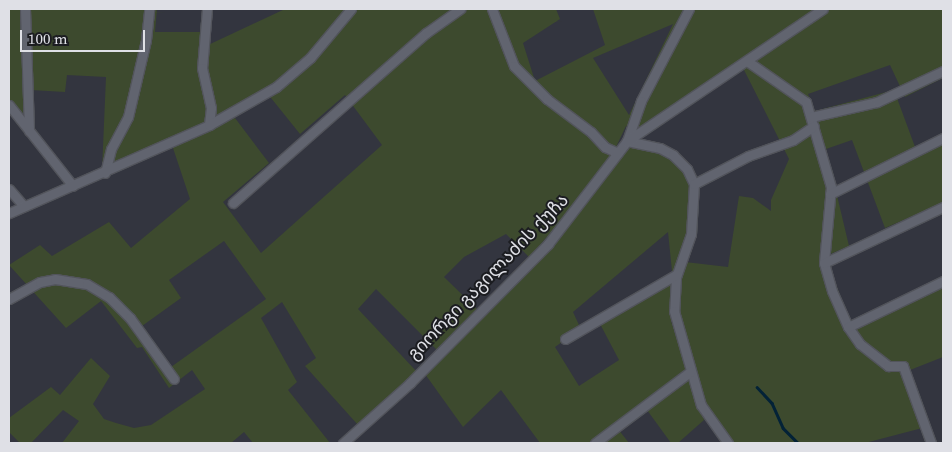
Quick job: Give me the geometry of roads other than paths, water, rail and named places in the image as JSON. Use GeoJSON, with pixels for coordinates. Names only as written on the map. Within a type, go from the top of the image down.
{"type":"FeatureCollection","features":[{"type":"Feature","properties":{"kind":"street"},"geometry":{"type":"LineString","coordinates":[[25,9],[29,131]]}},
{"type":"Feature","properties":{"kind":"street"},"geometry":{"type":"LineString","coordinates":[[105,173],[111,149],[128,117],[146,40],[149,9]]}},
{"type":"Feature","properties":{"kind":"street"},"geometry":{"type":"LineString","coordinates":[[207,9],[202,68],[211,108],[209,125]]}},
{"type":"Feature","properties":{"kind":"street"},"geometry":{"type":"LineString","coordinates":[[9,213],[105,173],[209,125],[293,75],[351,9]]}},
{"type":"Feature","properties":{"kind":"street"},"geometry":{"type":"LineString","coordinates":[[233,203],[418,40],[460,9]]}},
{"type":"Feature","properties":{"kind":"street"},"geometry":{"type":"LineString","coordinates":[[492,9],[514,66],[547,99],[591,132],[605,147],[618,153]]}},
{"type":"Feature","properties":{"kind":"street"},"geometry":{"type":"LineString","coordinates":[[689,9],[641,101],[627,141],[660,148],[673,155],[687,169],[694,184],[691,234],[677,274],[673,293],[674,310],[690,372],[704,412],[728,443]]}},
{"type":"Feature","properties":{"kind":"street","name":"გიორგი გაგილაძის ქუჩა"},"geometry":{"type":"LineString","coordinates":[[343,443],[410,383],[548,244],[627,141],[823,9]]}},
{"type":"Feature","properties":{"kind":"street"},"geometry":{"type":"LineString","coordinates":[[747,61],[795,92],[806,102],[830,194],[824,263],[832,291],[848,327],[860,344],[888,366],[903,366],[931,443]]}},
{"type":"Feature","properties":{"kind":"street"},"geometry":{"type":"LineString","coordinates":[[694,184],[748,156],[793,140],[812,122],[877,102],[943,71]]}},
{"type":"Feature","properties":{"kind":"street"},"geometry":{"type":"LineString","coordinates":[[9,105],[73,186]]}},
{"type":"Feature","properties":{"kind":"street"},"geometry":{"type":"LineString","coordinates":[[830,194],[943,138]]}},
{"type":"Feature","properties":{"kind":"street"},"geometry":{"type":"LineString","coordinates":[[9,189],[24,206]]}},
{"type":"Feature","properties":{"kind":"street"},"geometry":{"type":"LineString","coordinates":[[824,263],[943,207]]}},
{"type":"Feature","properties":{"kind":"street"},"geometry":{"type":"LineString","coordinates":[[565,339],[677,274]]}},
{"type":"Feature","properties":{"kind":"street"},"geometry":{"type":"LineString","coordinates":[[9,299],[40,282],[55,279],[87,284],[109,297],[130,318],[174,379]]}},
{"type":"Feature","properties":{"kind":"street"},"geometry":{"type":"LineString","coordinates":[[848,327],[943,280]]}},
{"type":"Feature","properties":{"kind":"street"},"geometry":{"type":"LineString","coordinates":[[595,443],[690,372]]}},
{"type":"Feature","properties":{"kind":"waterway"},"geometry":{"type":"LineString","coordinates":[[757,387],[772,403],[783,428],[798,443]]}}]}
